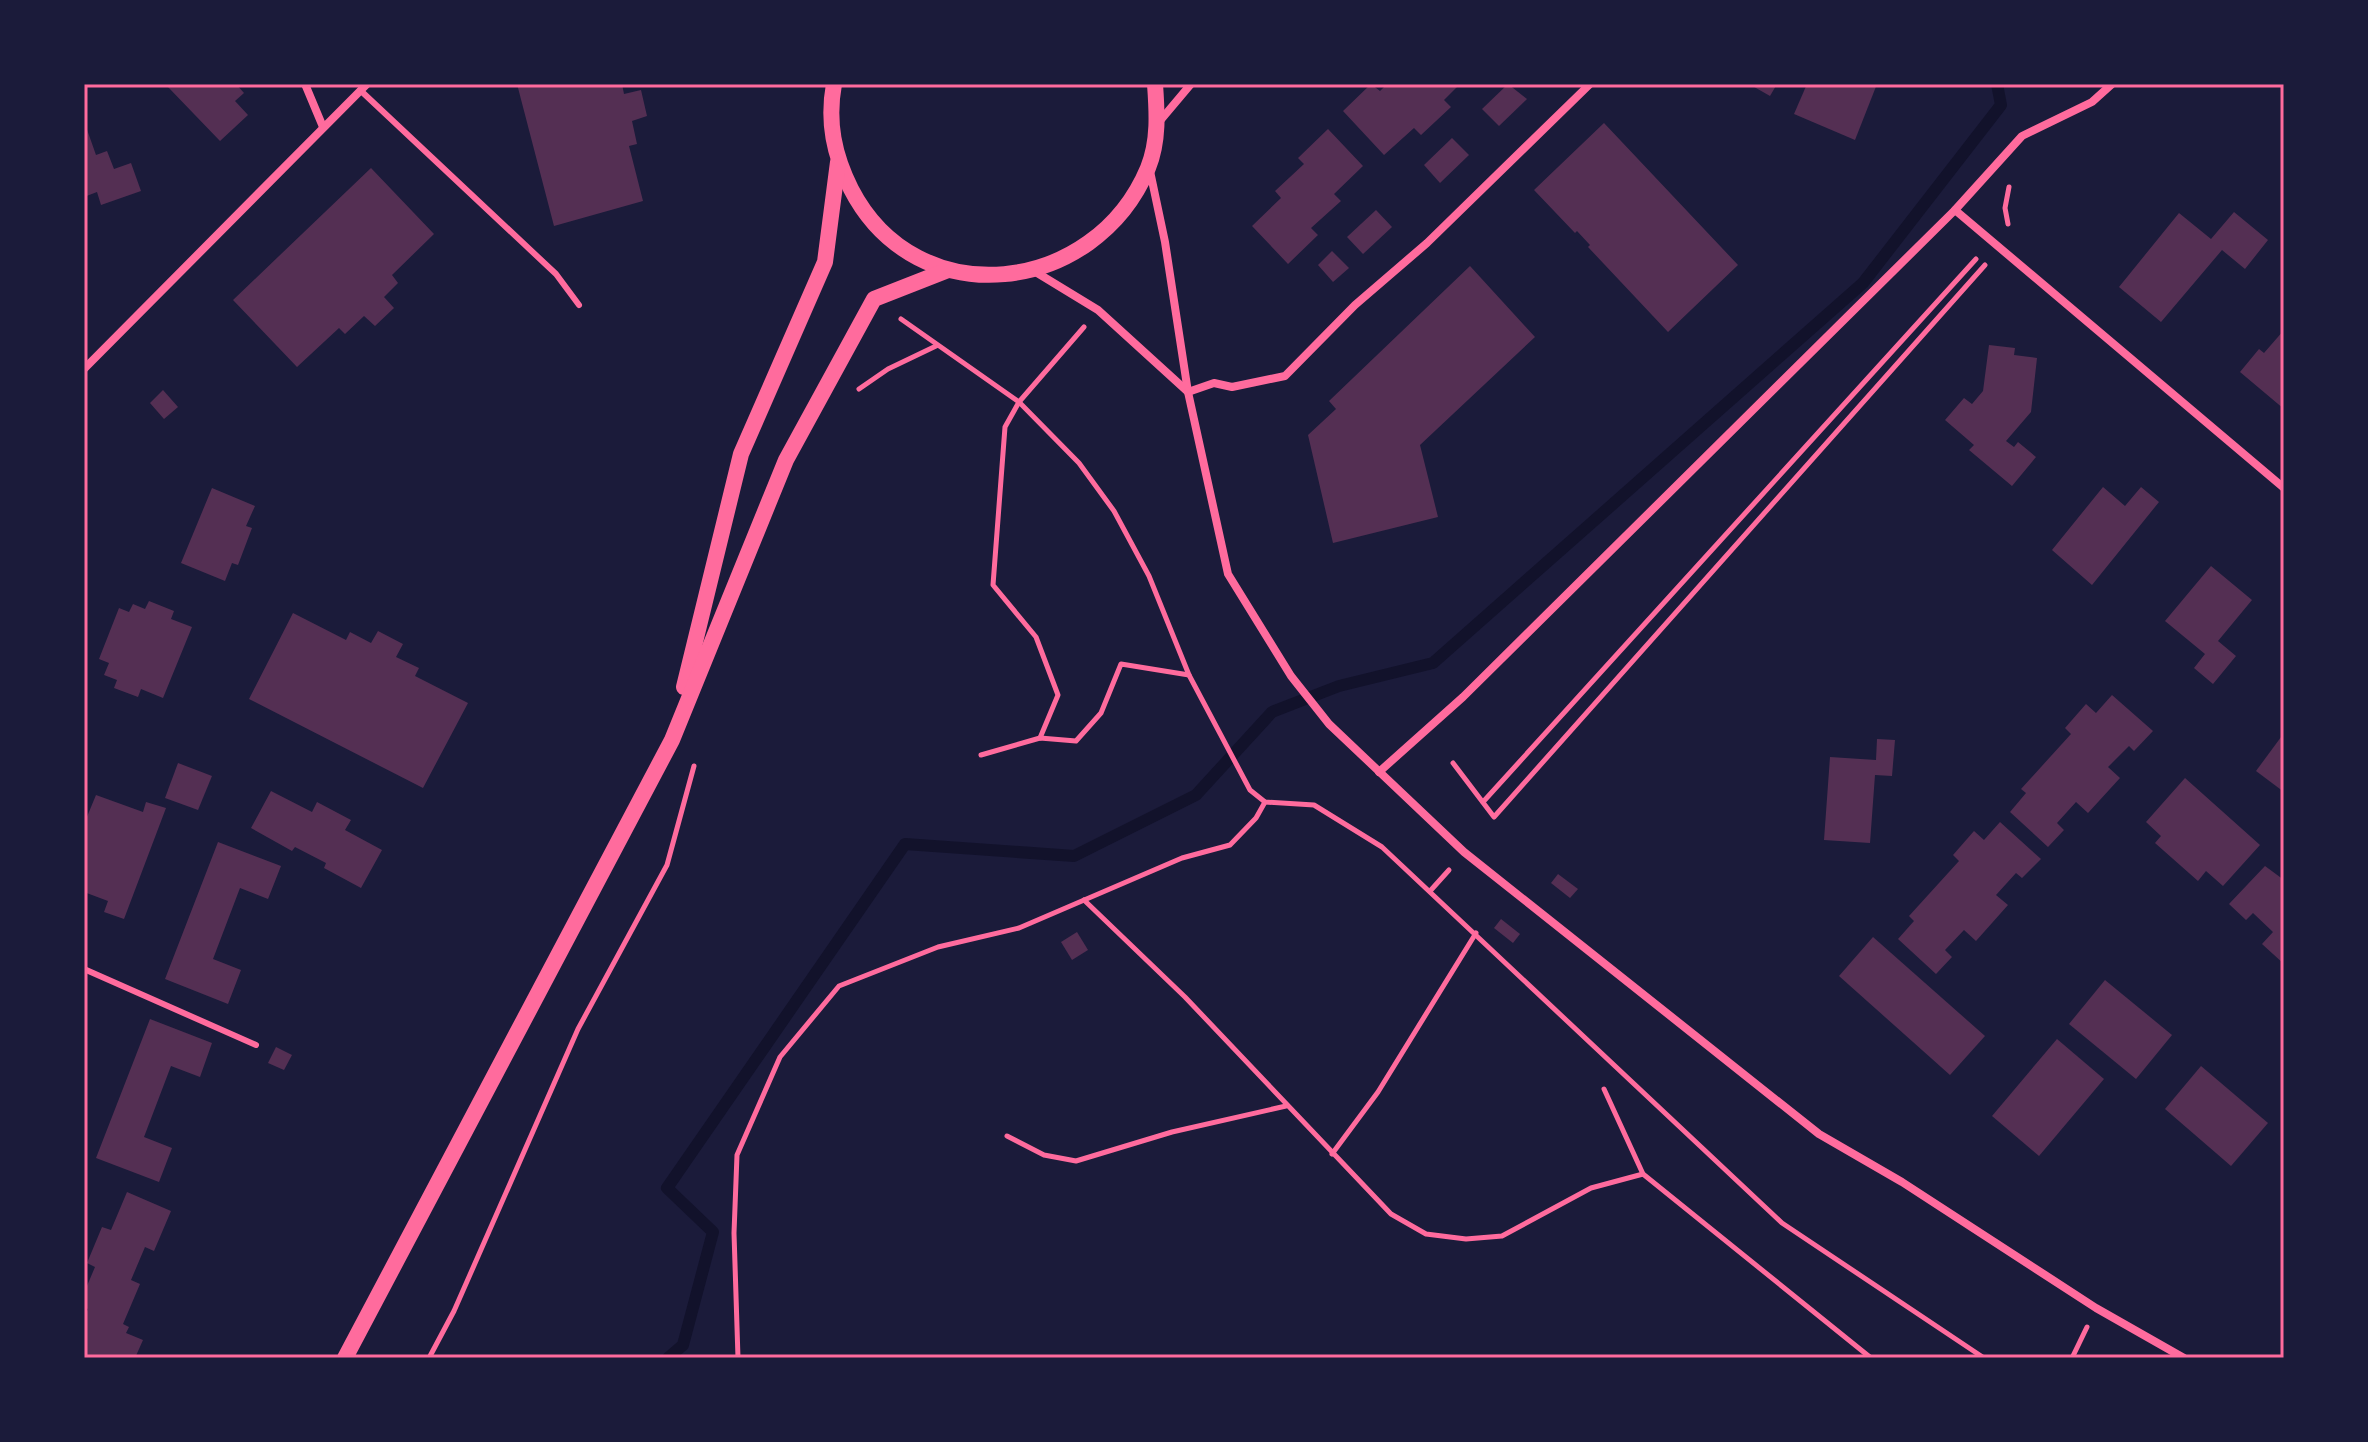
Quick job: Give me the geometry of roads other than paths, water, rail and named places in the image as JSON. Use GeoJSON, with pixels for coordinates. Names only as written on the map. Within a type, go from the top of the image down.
{"type":"FeatureCollection","features":[{"type":"Feature","properties":{"kind":"main road"},"geometry":{"type":"LineString","coordinates":[[834,84],[829,110],[838,162],[862,210],[900,247],[948,270],[991,276],[1034,271],[1083,250],[1123,213],[1149,166],[1158,122],[1155,84]]}},
{"type":"Feature","properties":{"kind":"main road"},"geometry":{"type":"LineString","coordinates":[[672,740],[741,454],[825,262],[838,162]]}},
{"type":"Feature","properties":{"kind":"main road"},"geometry":{"type":"LineString","coordinates":[[345,1358],[672,740],[786,460],[874,299],[948,270]]}},
{"type":"Feature","properties":{"kind":"street"},"geometry":{"type":"LineString","coordinates":[[305,84],[323,127]]}},
{"type":"Feature","properties":{"kind":"street"},"geometry":{"type":"LineString","coordinates":[[1158,122],[1191,84]]}},
{"type":"Feature","properties":{"kind":"street"},"geometry":{"type":"LineString","coordinates":[[1188,392],[1214,383],[1232,387],[1285,376],[1355,305],[1427,243],[1590,84]]}},
{"type":"Feature","properties":{"kind":"street"},"geometry":{"type":"LineString","coordinates":[[1379,772],[1463,697],[1955,210],[2022,136],[2092,102],[2112,84]]}},
{"type":"Feature","properties":{"kind":"street"},"geometry":{"type":"LineString","coordinates":[[84,369],[363,87]]}},
{"type":"Feature","properties":{"kind":"street"},"geometry":{"type":"LineString","coordinates":[[1149,166],[1165,242],[1188,392],[1228,574],[1291,676],[1329,724],[1464,852],[1819,1134],[1902,1182],[2096,1308],[2184,1358]]}},
{"type":"Feature","properties":{"kind":"street"},"geometry":{"type":"LineString","coordinates":[[1955,210],[2284,488]]}},
{"type":"Feature","properties":{"kind":"street"},"geometry":{"type":"LineString","coordinates":[[1034,271],[1098,310],[1188,392]]}},
{"type":"Feature","properties":{"kind":"lane"},"geometry":{"type":"LineString","coordinates":[[363,87],[556,274],[579,305]]}},
{"type":"Feature","properties":{"kind":"lane"},"geometry":{"type":"LineString","coordinates":[[84,969],[256,1045]]}},
{"type":"Feature","properties":{"kind":"waterway"},"geometry":{"type":"LineString","coordinates":[[668,1358],[683,1345],[713,1232],[667,1188],[905,844],[1074,856],[1196,795],[1272,712],[1339,686],[1433,663],[1863,283],[2001,105],[1997,84]]}}]}
